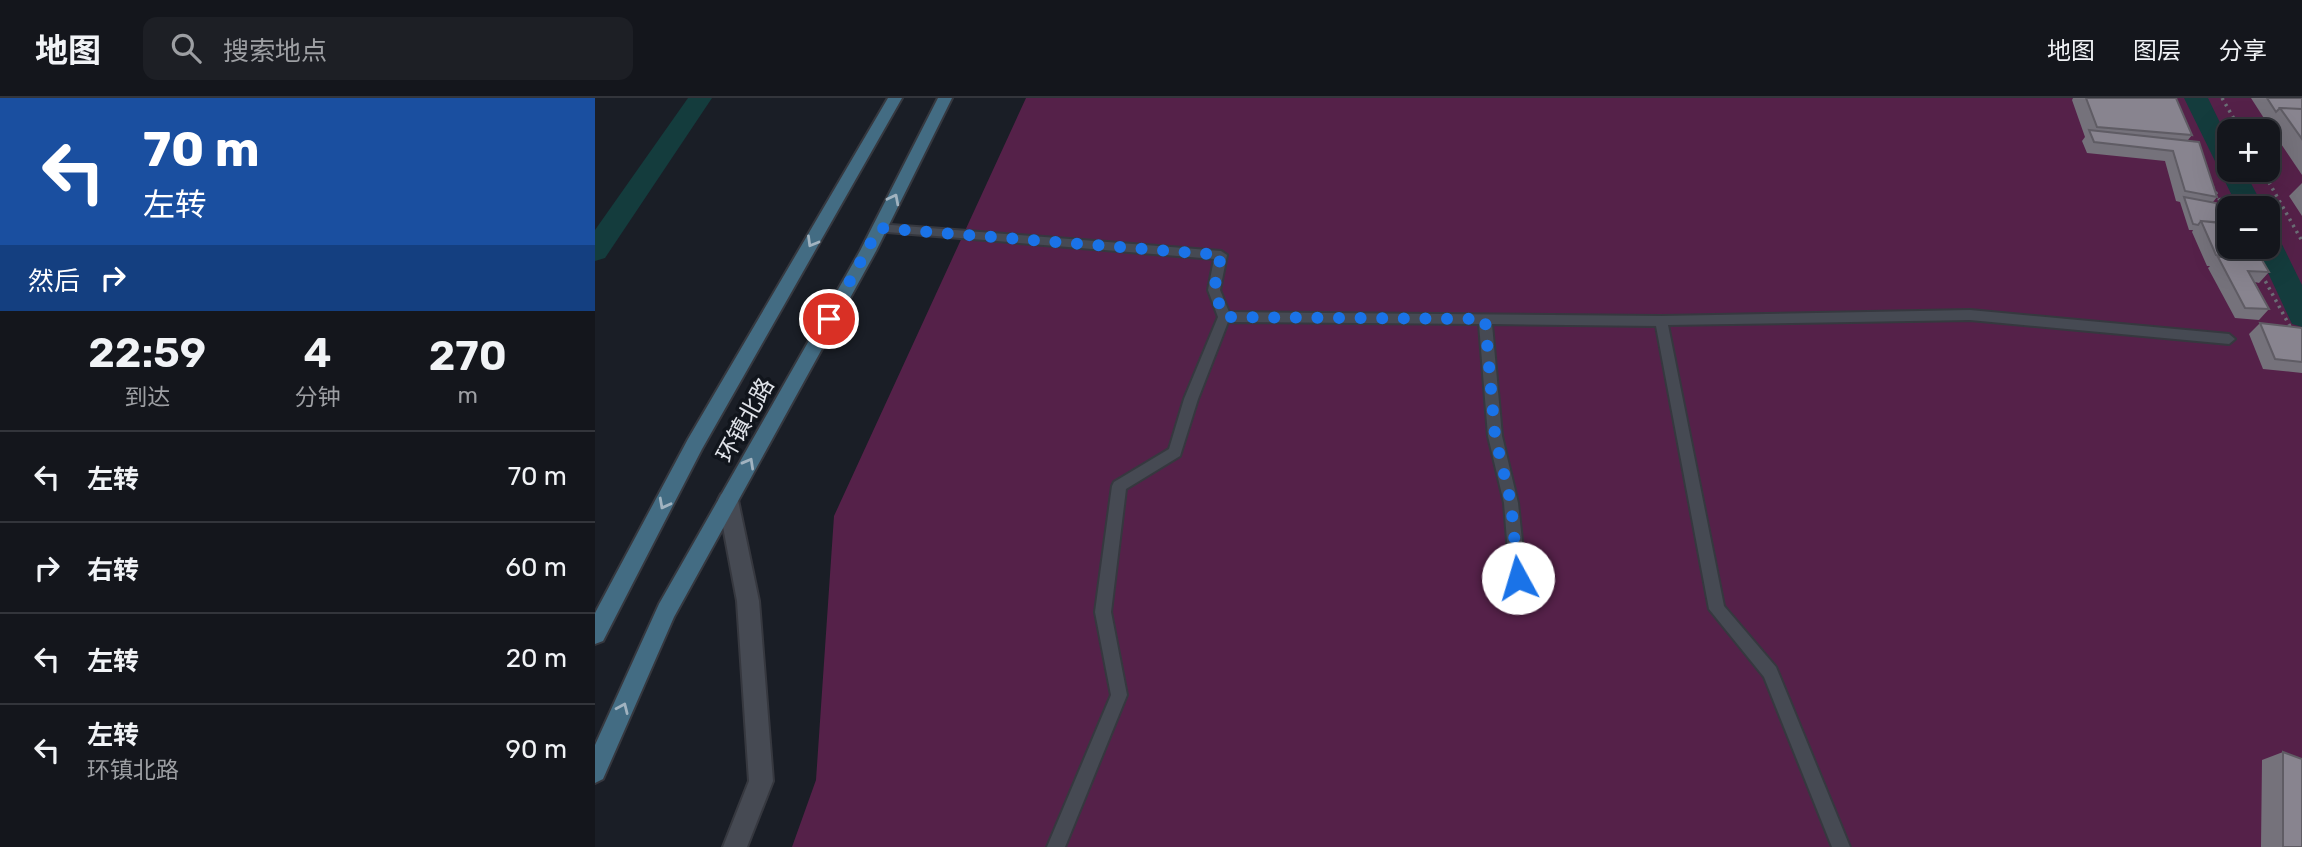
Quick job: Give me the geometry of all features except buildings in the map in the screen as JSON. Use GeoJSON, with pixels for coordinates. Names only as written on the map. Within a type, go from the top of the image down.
{"type":"FeatureCollection","features":[{"type":"Feature","properties":{"kind":"main road","name":"环镇北路"},"geometry":{"type":"LineString","coordinates":[[595,634],[695,444],[895,98]]}},
{"type":"Feature","properties":{"kind":"main road","name":"环镇北路"},"geometry":{"type":"LineString","coordinates":[[595,771],[666,611],[879,228],[945,98]]}},
{"type":"Feature","properties":{"kind":"street"},"geometry":{"type":"LineString","coordinates":[[728,500],[748,601],[761,782],[735,847]]}},
{"type":"Feature","properties":{"kind":"lane"},"geometry":{"type":"LineString","coordinates":[[879,228],[1221,255],[1214,290],[1224,317],[1191,399],[1175,452],[1119,486],[1103,612],[1119,695],[1056,847]]}},
{"type":"Feature","properties":{"kind":"lane"},"geometry":{"type":"LineString","coordinates":[[1224,317],[1661,321],[1970,315],[2229,339]]}},
{"type":"Feature","properties":{"kind":"lane"},"geometry":{"type":"LineString","coordinates":[[1485,319],[1495,436],[1511,503],[1518,578]]}},
{"type":"Feature","properties":{"kind":"lane"},"geometry":{"type":"LineString","coordinates":[[1661,321],[1717,610],[1770,672],[1840,847]]}},
{"type":"Feature","properties":{"kind":"path"},"geometry":{"type":"LineString","coordinates":[[2222,98],[2234,119]]}},
{"type":"Feature","properties":{"kind":"path"},"geometry":{"type":"LineString","coordinates":[[2269,182],[2302,241]]}},
{"type":"Feature","properties":{"kind":"path"},"geometry":{"type":"LineString","coordinates":[[2211,184],[2218,196]]}},
{"type":"Feature","properties":{"kind":"path"},"geometry":{"type":"LineString","coordinates":[[2253,259],[2296,337]]}},
{"type":"Feature","properties":{"kind":"shaded area"},"geometry":{"type":"Polygon","coordinates":[[[1026,98],[2302,98],[2302,847],[792,847],[816,780],[834,516],[1026,98]]]}},
{"type":"Feature","properties":{"kind":"waterway"},"geometry":{"type":"LineString","coordinates":[[595,251],[700,98]]}},
{"type":"Feature","properties":{"kind":"waterway"},"geometry":{"type":"LineString","coordinates":[[2196,98],[2217,141]]}},
{"type":"Feature","properties":{"kind":"waterway"},"geometry":{"type":"LineString","coordinates":[[2237,182],[2245,196]]}},
{"type":"Feature","properties":{"kind":"waterway"},"geometry":{"type":"LineString","coordinates":[[2275,259],[2302,316]]}},
{"type":"Feature","properties":{"kind":"route"},"geometry":{"type":"LineString","coordinates":[[829,319],[879,228],[1221,255],[1214,290],[1224,317],[1485,319],[1495,436],[1511,503],[1518,578]]}}]}
